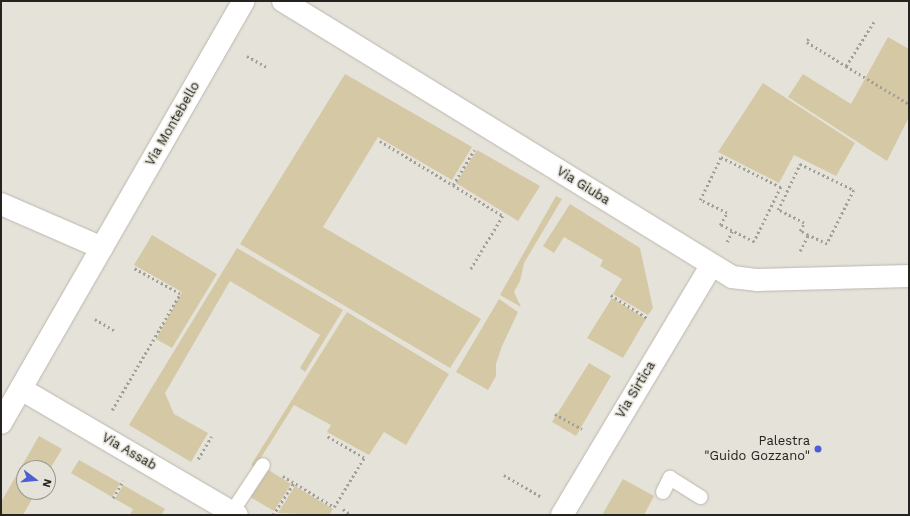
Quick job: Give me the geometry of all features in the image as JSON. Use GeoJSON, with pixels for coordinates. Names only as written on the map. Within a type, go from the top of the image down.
{"type":"FeatureCollection","features":[{"type":"Feature","properties":{"kind":"street","name":"Via Montebello"},"geometry":{"type":"LineString","coordinates":[[1,423],[244,1]]}},
{"type":"Feature","properties":{"kind":"street","name":"Via Giuba"},"geometry":{"type":"LineString","coordinates":[[283,1],[711,266],[732,277],[758,280],[909,276]]}},
{"type":"Feature","properties":{"kind":"street"},"geometry":{"type":"LineString","coordinates":[[1,204],[102,248]]}},
{"type":"Feature","properties":{"kind":"street","name":"Via Sirtica"},"geometry":{"type":"LineString","coordinates":[[562,515],[711,266]]}},
{"type":"Feature","properties":{"kind":"street","name":"Via Assab"},"geometry":{"type":"LineString","coordinates":[[21,388],[234,513]]}},
{"type":"Feature","properties":{"kind":"lane"},"geometry":{"type":"LineString","coordinates":[[234,513],[263,465]]}},
{"type":"Feature","properties":{"kind":"lane"},"geometry":{"type":"LineString","coordinates":[[663,492],[670,478],[701,496]]}},
{"type":"Feature","properties":{"kind":"path"},"geometry":{"type":"LineString","coordinates":[[846,66],[875,20]]}},
{"type":"Feature","properties":{"kind":"path"},"geometry":{"type":"LineString","coordinates":[[810,39],[808,42],[909,104]]}},
{"type":"Feature","properties":{"kind":"path"},"geometry":{"type":"LineString","coordinates":[[247,56],[267,67]]}},
{"type":"Feature","properties":{"kind":"path"},"geometry":{"type":"LineString","coordinates":[[380,141],[503,216],[471,269]]}},
{"type":"Feature","properties":{"kind":"path"},"geometry":{"type":"LineString","coordinates":[[453,185],[476,147]]}},
{"type":"Feature","properties":{"kind":"path"},"geometry":{"type":"LineString","coordinates":[[721,158],[781,187],[754,242],[720,225],[726,212],[700,200],[721,158]]}},
{"type":"Feature","properties":{"kind":"path"},"geometry":{"type":"LineString","coordinates":[[800,164],[854,190],[827,244],[808,235],[800,231],[804,223],[778,210],[800,164]]}},
{"type":"Feature","properties":{"kind":"path"},"geometry":{"type":"LineString","coordinates":[[799,255],[808,235]]}},
{"type":"Feature","properties":{"kind":"path"},"geometry":{"type":"LineString","coordinates":[[109,416],[180,294],[134,268]]}},
{"type":"Feature","properties":{"kind":"path"},"geometry":{"type":"LineString","coordinates":[[611,295],[654,322]]}},
{"type":"Feature","properties":{"kind":"path"},"geometry":{"type":"LineString","coordinates":[[94,319],[115,331]]}},
{"type":"Feature","properties":{"kind":"path"},"geometry":{"type":"LineString","coordinates":[[555,414],[587,432]]}},
{"type":"Feature","properties":{"kind":"path"},"geometry":{"type":"LineString","coordinates":[[281,475],[334,507],[364,458],[326,436]]}},
{"type":"Feature","properties":{"kind":"path"},"geometry":{"type":"LineString","coordinates":[[194,466],[211,437]]}},
{"type":"Feature","properties":{"kind":"path"},"geometry":{"type":"LineString","coordinates":[[504,475],[543,497]]}},
{"type":"Feature","properties":{"kind":"path"},"geometry":{"type":"LineString","coordinates":[[113,498],[124,479]]}},
{"type":"Feature","properties":{"kind":"path"},"geometry":{"type":"LineString","coordinates":[[273,515],[294,483]]}},
{"type":"Feature","properties":{"kind":"path"},"geometry":{"type":"LineString","coordinates":[[343,510],[352,515]]}},
{"type":"Feature","properties":{"kind":"shaded area"},"geometry":{"type":"Polygon","coordinates":[[[888,37],[909,49],[909,117],[887,161],[788,97],[803,74],[851,104],[888,37]]]}},
{"type":"Feature","properties":{"kind":"shaded area"},"geometry":{"type":"Polygon","coordinates":[[[345,74],[472,147],[452,180],[378,137],[323,227],[481,319],[450,368],[240,244],[345,74]]]}},
{"type":"Feature","properties":{"kind":"shaded area"},"geometry":{"type":"Polygon","coordinates":[[[763,83],[855,143],[836,176],[794,155],[779,183],[718,152],[763,83]]]}},
{"type":"Feature","properties":{"kind":"shaded area"},"geometry":{"type":"Polygon","coordinates":[[[477,150],[540,186],[518,221],[456,183],[477,150]]]}},
{"type":"Feature","properties":{"kind":"shaded area"},"geometry":{"type":"Polygon","coordinates":[[[556,196],[562,199],[524,263],[520,281],[514,292],[521,307],[500,295],[556,196]]]}},
{"type":"Feature","properties":{"kind":"shaded area"},"geometry":{"type":"Polygon","coordinates":[[[570,204],[640,248],[653,308],[648,315],[613,294],[622,279],[600,266],[603,260],[564,237],[554,253],[543,246],[570,204]]]}},
{"type":"Feature","properties":{"kind":"shaded area"},"geometry":{"type":"Polygon","coordinates":[[[152,235],[217,274],[172,348],[156,339],[182,292],[134,265],[152,235]]]}},
{"type":"Feature","properties":{"kind":"shaded area"},"geometry":{"type":"Polygon","coordinates":[[[237,248],[343,310],[305,372],[300,368],[320,335],[230,281],[165,393],[174,414],[208,433],[191,462],[129,425],[237,248]]]}},
{"type":"Feature","properties":{"kind":"shaded area"},"geometry":{"type":"Polygon","coordinates":[[[612,298],[646,319],[623,358],[587,338],[612,298]]]}},
{"type":"Feature","properties":{"kind":"shaded area"},"geometry":{"type":"Polygon","coordinates":[[[499,299],[518,312],[502,346],[496,364],[496,376],[488,390],[456,372],[499,299]]]}},
{"type":"Feature","properties":{"kind":"shaded area"},"geometry":{"type":"Polygon","coordinates":[[[347,312],[449,374],[406,445],[384,432],[369,455],[327,432],[331,425],[294,405],[255,467],[251,465],[347,312]]]}},
{"type":"Feature","properties":{"kind":"shaded area"},"geometry":{"type":"Polygon","coordinates":[[[589,363],[611,376],[576,436],[552,422],[589,363]]]}},
{"type":"Feature","properties":{"kind":"shaded area"},"geometry":{"type":"Polygon","coordinates":[[[39,436],[62,449],[55,460],[25,460],[39,436]]]}},
{"type":"Feature","properties":{"kind":"shaded area"},"geometry":{"type":"Polygon","coordinates":[[[79,460],[120,483],[112,497],[71,473],[79,460]]]}},
{"type":"Feature","properties":{"kind":"shaded area"},"geometry":{"type":"Polygon","coordinates":[[[267,469],[291,484],[274,511],[250,497],[267,469]]]}},
{"type":"Feature","properties":{"kind":"shaded area"},"geometry":{"type":"Polygon","coordinates":[[[16,476],[16,500],[31,500],[23,515],[1,515],[1,502],[16,476]]]}},
{"type":"Feature","properties":{"kind":"shaded area"},"geometry":{"type":"Polygon","coordinates":[[[623,479],[654,496],[644,515],[602,515],[623,479]]]}},
{"type":"Feature","properties":{"kind":"shaded area"},"geometry":{"type":"Polygon","coordinates":[[[123,485],[165,509],[161,515],[130,515],[133,509],[115,499],[123,485]]]}},
{"type":"Feature","properties":{"kind":"shaded area"},"geometry":{"type":"Polygon","coordinates":[[[295,486],[333,509],[329,515],[278,513],[295,486]]]}},
{"type":"Feature","properties":{"kind":"place","name":"Palestra \"Guido Gozzano\""},"geometry":{"type":"Point","coordinates":[818,449]}}]}
